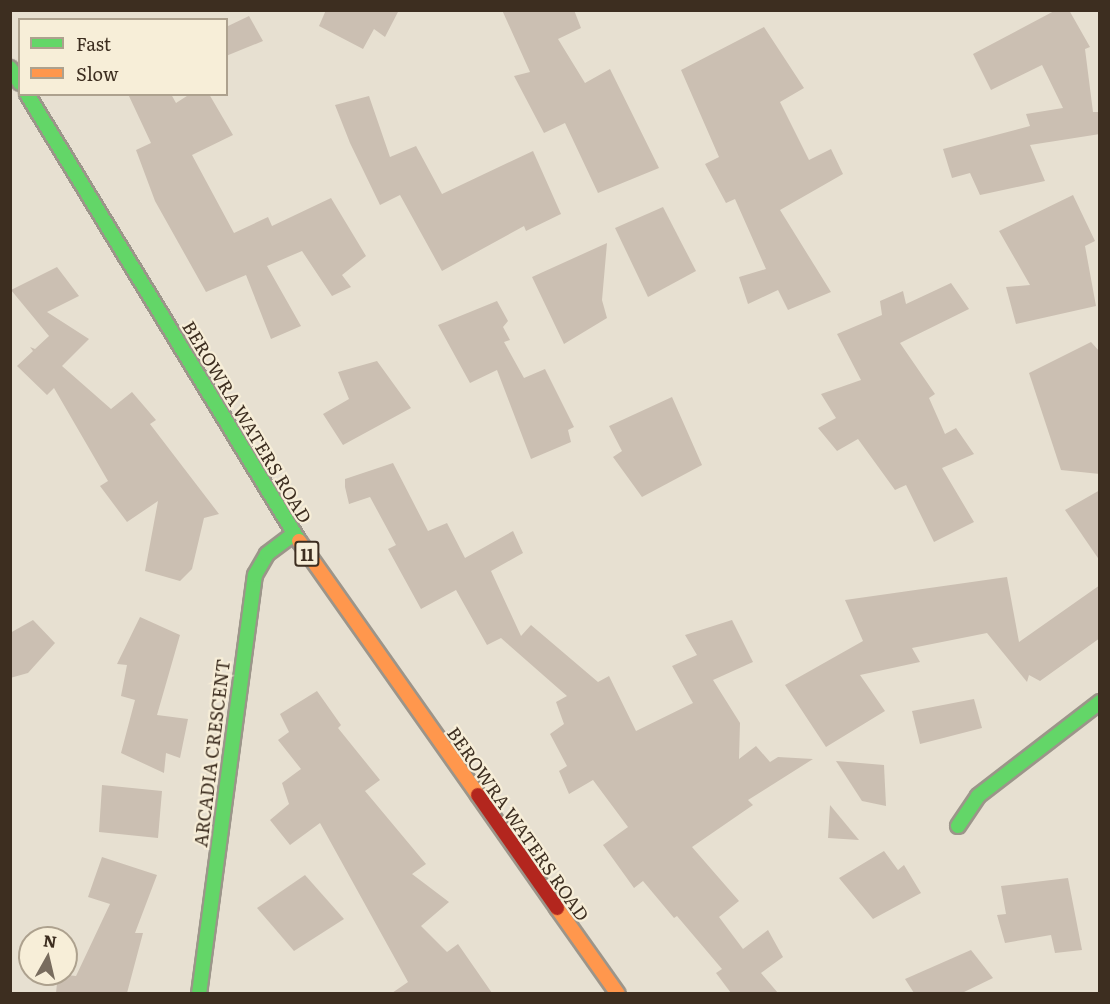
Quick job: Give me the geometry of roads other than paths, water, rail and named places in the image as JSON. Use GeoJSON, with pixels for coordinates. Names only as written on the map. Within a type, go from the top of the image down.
{"type":"FeatureCollection","features":[{"type":"Feature","properties":{"kind":"main road","name":"BEROWRA WATERS ROAD"},"geometry":{"type":"LineString","coordinates":[[28,96],[294,534],[618,993]]}},
{"type":"Feature","properties":{"kind":"main road","name":"ARCADIA CRESCENT"},"geometry":{"type":"LineString","coordinates":[[199,993],[255,575],[267,554],[294,534]]}},
{"type":"Feature","properties":{"kind":"main road"},"geometry":{"type":"LineString","coordinates":[[958,826],[978,796],[1100,702]]}}]}
